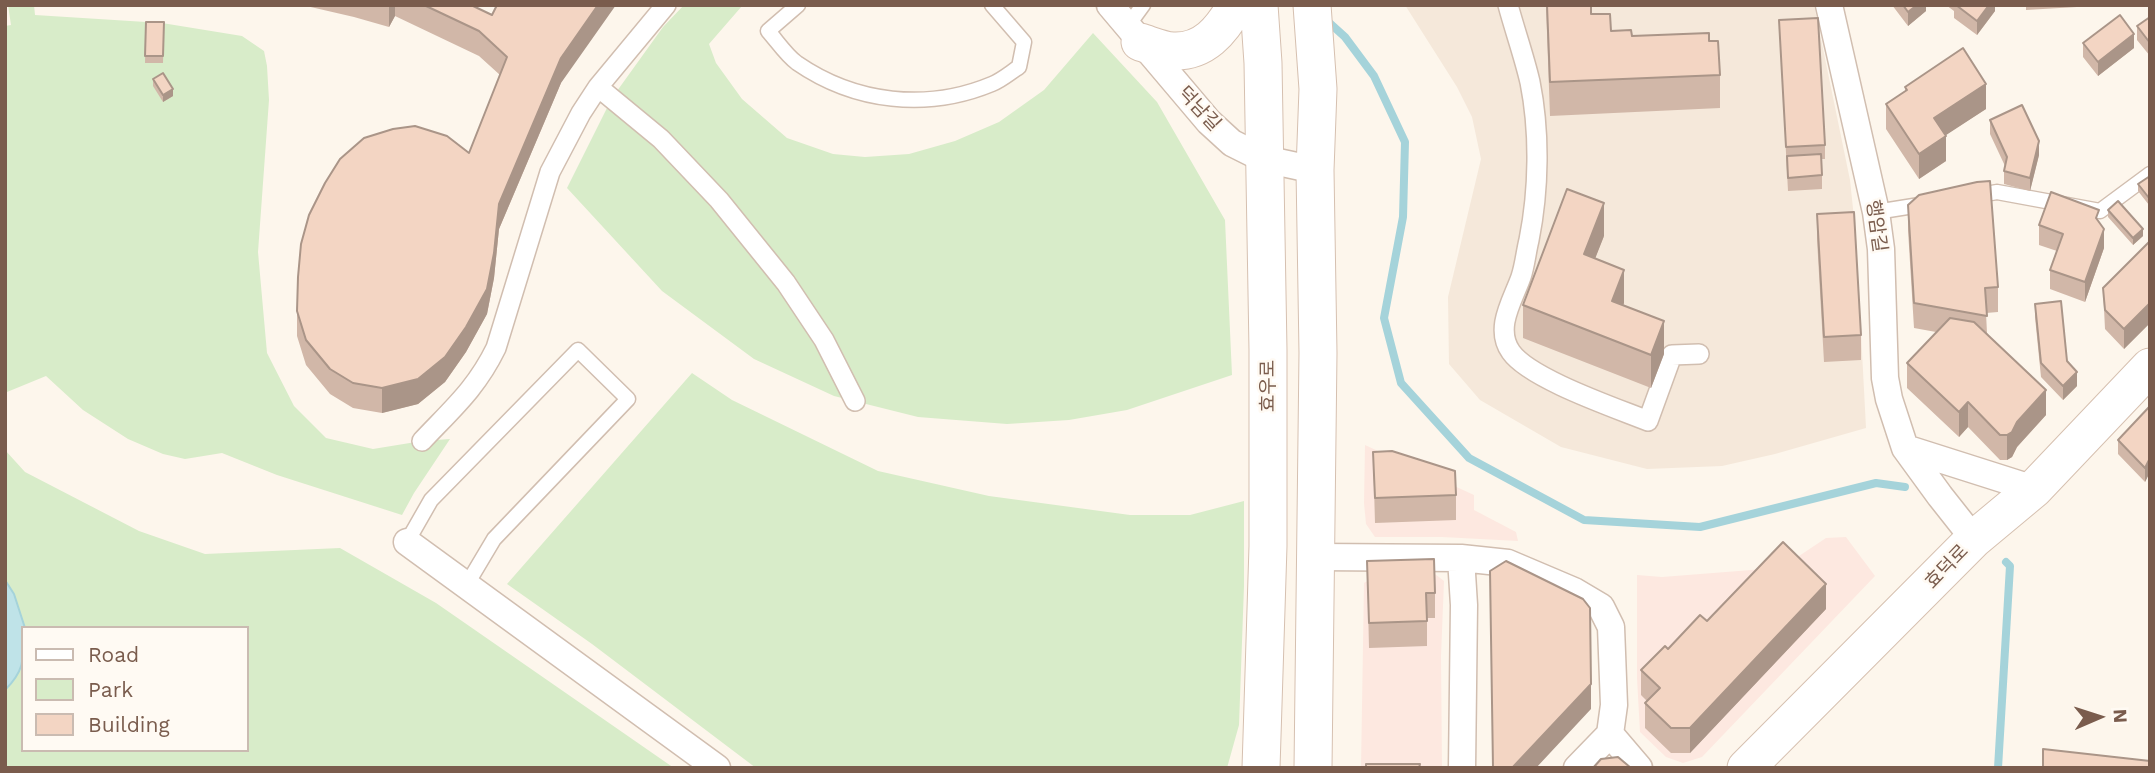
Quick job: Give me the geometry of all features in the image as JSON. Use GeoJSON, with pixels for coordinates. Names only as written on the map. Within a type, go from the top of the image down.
{"type":"FeatureCollection","features":[{"type":"Feature","properties":{"kind":"main road"},"geometry":{"type":"LineString","coordinates":[[1133,34],[1172,51],[1204,44],[1226,24],[1236,5]]}},
{"type":"Feature","properties":{"kind":"main road","name":"효우로"},"geometry":{"type":"LineString","coordinates":[[1259,5],[1263,63],[1268,280],[1268,547],[1261,768]]}},
{"type":"Feature","properties":{"kind":"main road"},"geometry":{"type":"LineString","coordinates":[[1312,5],[1318,89],[1315,170],[1318,353],[1313,768]]}},
{"type":"Feature","properties":{"kind":"main road","name":"효덕로"},"geometry":{"type":"LineString","coordinates":[[1746,768],[1974,539],[2034,489],[2150,367]]}},
{"type":"Feature","properties":{"kind":"street"},"geometry":{"type":"LineString","coordinates":[[422,441],[467,395],[496,348],[550,172],[581,113],[598,87],[666,5]]}},
{"type":"Feature","properties":{"kind":"street","name":"덕남길"},"geometry":{"type":"LineString","coordinates":[[1110,5],[1209,122],[1232,143],[1264,159],[1315,170]]}},
{"type":"Feature","properties":{"kind":"street"},"geometry":{"type":"LineString","coordinates":[[1508,5],[1530,82],[1538,170],[1533,220],[1522,275],[1505,317],[1504,334],[1510,351],[1522,363],[1553,381],[1648,421],[1672,355],[1699,354]]}},
{"type":"Feature","properties":{"kind":"street","name":"행암길"},"geometry":{"type":"LineString","coordinates":[[1829,5],[1876,212],[1881,249],[1885,378],[1889,399],[1905,448],[1974,539]]}},
{"type":"Feature","properties":{"kind":"street"},"geometry":{"type":"LineString","coordinates":[[598,87],[662,139],[719,200],[786,283],[824,340],[855,401]]}},
{"type":"Feature","properties":{"kind":"street"},"geometry":{"type":"LineString","coordinates":[[1905,448],[2034,489]]}},
{"type":"Feature","properties":{"kind":"street"},"geometry":{"type":"LineString","coordinates":[[407,542],[717,768]]}},
{"type":"Feature","properties":{"kind":"street"},"geometry":{"type":"LineString","coordinates":[[1316,557],[1461,558],[1508,563],[1574,591],[1601,607],[1611,627],[1614,705],[1610,734],[1577,768]]}},
{"type":"Feature","properties":{"kind":"street"},"geometry":{"type":"LineString","coordinates":[[1461,558],[1464,605],[1462,768]]}},
{"type":"Feature","properties":{"kind":"street"},"geometry":{"type":"LineString","coordinates":[[1610,734],[1639,768]]}},
{"type":"Feature","properties":{"kind":"lane"},"geometry":{"type":"LineString","coordinates":[[798,5],[768,31],[795,61],[829,82],[863,95],[907,100],[951,97],[994,83],[1019,66],[1024,42],[992,5]]}},
{"type":"Feature","properties":{"kind":"lane"},"geometry":{"type":"LineString","coordinates":[[1133,34],[1143,5]]}},
{"type":"Feature","properties":{"kind":"lane"},"geometry":{"type":"LineString","coordinates":[[1963,198],[1997,192],[2100,211],[2150,174]]}},
{"type":"Feature","properties":{"kind":"lane"},"geometry":{"type":"LineString","coordinates":[[1876,212],[1941,202]]}},
{"type":"Feature","properties":{"kind":"lane"},"geometry":{"type":"LineString","coordinates":[[407,542],[431,500],[578,350],[628,399],[494,539],[466,586]]}},
{"type":"Feature","properties":{"kind":"shaded area"},"geometry":{"type":"Polygon","coordinates":[[[1405,5],[1814,5],[1850,180],[1856,237],[1866,428],[1722,466],[1647,469],[1561,447],[1480,400],[1449,364],[1448,297],[1481,159],[1472,117],[1457,87],[1405,5]]]}},
{"type":"Feature","properties":{"kind":"shaded area"},"geometry":{"type":"Polygon","coordinates":[[[1365,445],[1474,495],[1474,510],[1516,532],[1518,541],[1375,537],[1366,524],[1365,445]]]}},
{"type":"Feature","properties":{"kind":"shaded area"},"geometry":{"type":"Polygon","coordinates":[[[1846,537],[1875,576],[1702,757],[1683,763],[1666,757],[1640,732],[1637,575],[1662,577],[1764,569],[1793,560],[1826,538],[1846,537]]]}},
{"type":"Feature","properties":{"kind":"shaded area"},"geometry":{"type":"Polygon","coordinates":[[[1435,574],[1444,581],[1441,656],[1442,768],[1361,768],[1364,583],[1377,575],[1435,574]]]}},
{"type":"Feature","properties":{"kind":"green space"},"geometry":{"type":"Polygon","coordinates":[[[8,5],[34,5],[35,15],[162,23],[242,36],[264,51],[269,100],[258,252],[267,353],[294,406],[326,438],[373,449],[450,439],[402,515],[277,475],[222,453],[185,459],[163,454],[128,439],[83,410],[46,376],[7,392],[5,390],[5,26],[11,25],[8,5]]]}},
{"type":"Feature","properties":{"kind":"green space"},"geometry":{"type":"Polygon","coordinates":[[[684,5],[741,5],[709,44],[716,63],[742,99],[787,138],[833,154],[865,157],[909,154],[955,141],[999,122],[1044,90],[1093,33],[1157,102],[1225,220],[1232,375],[1127,410],[1069,420],[1007,424],[918,417],[834,396],[754,359],[662,291],[567,188],[612,98],[663,27],[684,5]]]}},
{"type":"Feature","properties":{"kind":"green space"},"geometry":{"type":"Polygon","coordinates":[[[692,373],[732,400],[878,471],[989,496],[1130,515],[1190,515],[1244,501],[1239,725],[1227,768],[756,768],[592,644],[507,584],[692,373]]]}},
{"type":"Feature","properties":{"kind":"green space"},"geometry":{"type":"Polygon","coordinates":[[[5,450],[25,472],[139,531],[205,554],[340,548],[436,603],[674,768],[5,768],[5,450]]]}},
{"type":"Feature","properties":{"kind":"water"},"geometry":{"type":"Polygon","coordinates":[[[5,580],[14,594],[24,626],[21,626],[20,668],[5,690],[5,580]]]}},
{"type":"Feature","properties":{"kind":"building"},"geometry":{"type":"Polygon","coordinates":[[[424,5],[471,5],[492,15],[497,5],[598,5],[561,58],[499,204],[487,289],[466,327],[445,357],[418,379],[382,388],[353,383],[330,369],[306,340],[297,311],[301,244],[309,215],[325,183],[340,159],[364,138],[393,129],[415,126],[447,136],[469,153],[507,57],[479,31],[424,5]]]}},
{"type":"Feature","properties":{"kind":"building"},"geometry":{"type":"Polygon","coordinates":[[[1547,5],[1591,5],[1591,14],[1610,14],[1611,31],[1631,30],[1632,36],[1709,33],[1709,41],[1718,41],[1720,75],[1550,82],[1547,5]]]}},
{"type":"Feature","properties":{"kind":"building"},"geometry":{"type":"Polygon","coordinates":[[[1903,5],[1917,5],[1908,12],[1903,5]]]}},
{"type":"Feature","properties":{"kind":"building"},"geometry":{"type":"Polygon","coordinates":[[[1956,5],[1989,5],[1977,21],[1956,5]]]}},
{"type":"Feature","properties":{"kind":"building"},"geometry":{"type":"Polygon","coordinates":[[[2120,15],[2134,34],[2098,62],[2083,43],[2120,15]]]}},
{"type":"Feature","properties":{"kind":"building"},"geometry":{"type":"Polygon","coordinates":[[[2150,17],[2150,43],[2137,26],[2150,17]]]}},
{"type":"Feature","properties":{"kind":"building"},"geometry":{"type":"Polygon","coordinates":[[[1818,18],[1825,145],[1786,147],[1779,20],[1818,18]]]}},
{"type":"Feature","properties":{"kind":"building"},"geometry":{"type":"Polygon","coordinates":[[[146,22],[164,22],[163,56],[145,56],[146,22]]]}},
{"type":"Feature","properties":{"kind":"building"},"geometry":{"type":"Polygon","coordinates":[[[1963,48],[1986,84],[1934,118],[1946,136],[1919,154],[1886,104],[1907,90],[1905,87],[1963,48]]]}},
{"type":"Feature","properties":{"kind":"building"},"geometry":{"type":"Polygon","coordinates":[[[163,73],[173,89],[163,95],[153,79],[163,73]]]}},
{"type":"Feature","properties":{"kind":"building"},"geometry":{"type":"Polygon","coordinates":[[[2022,105],[2039,141],[2030,178],[2004,171],[2007,157],[1990,120],[2022,105]]]}},
{"type":"Feature","properties":{"kind":"building"},"geometry":{"type":"Polygon","coordinates":[[[1821,154],[1822,175],[1788,178],[1787,156],[1821,154]]]}},
{"type":"Feature","properties":{"kind":"building"},"geometry":{"type":"Polygon","coordinates":[[[2150,176],[2150,197],[2149,198],[2138,184],[2150,176]]]}},
{"type":"Feature","properties":{"kind":"building"},"geometry":{"type":"Polygon","coordinates":[[[1990,181],[1998,287],[1985,288],[1987,316],[1914,303],[1908,205],[1919,195],[1990,181]]]}},
{"type":"Feature","properties":{"kind":"building"},"geometry":{"type":"Polygon","coordinates":[[[1567,189],[1604,203],[1584,254],[1624,270],[1612,301],[1664,321],[1651,355],[1523,305],[1567,189]]]}},
{"type":"Feature","properties":{"kind":"building"},"geometry":{"type":"Polygon","coordinates":[[[2051,192],[2099,210],[2096,218],[2104,229],[2085,282],[2050,270],[2063,234],[2039,225],[2051,192]]]}},
{"type":"Feature","properties":{"kind":"building"},"geometry":{"type":"Polygon","coordinates":[[[2118,201],[2143,229],[2133,238],[2108,210],[2118,201]]]}},
{"type":"Feature","properties":{"kind":"building"},"geometry":{"type":"Polygon","coordinates":[[[1854,212],[1861,335],[1824,337],[1817,214],[1854,212]]]}},
{"type":"Feature","properties":{"kind":"building"},"geometry":{"type":"Polygon","coordinates":[[[2150,241],[2150,303],[2124,329],[2105,310],[2103,288],[2150,241]]]}},
{"type":"Feature","properties":{"kind":"building"},"geometry":{"type":"Polygon","coordinates":[[[2061,301],[2067,361],[2077,372],[2063,386],[2041,363],[2035,304],[2061,301]]]}},
{"type":"Feature","properties":{"kind":"building"},"geometry":{"type":"Polygon","coordinates":[[[1950,318],[1974,322],[2046,390],[2007,435],[2000,435],[1968,402],[1959,412],[1907,363],[1950,318]]]}},
{"type":"Feature","properties":{"kind":"building"},"geometry":{"type":"Polygon","coordinates":[[[2150,406],[2150,458],[2145,468],[2118,440],[2150,406]]]}},
{"type":"Feature","properties":{"kind":"building"},"geometry":{"type":"Polygon","coordinates":[[[1392,451],[1455,471],[1456,495],[1375,498],[1373,452],[1392,451]]]}},
{"type":"Feature","properties":{"kind":"building"},"geometry":{"type":"Polygon","coordinates":[[[1783,542],[1826,584],[1690,728],[1671,728],[1645,703],[1660,688],[1641,670],[1665,646],[1668,649],[1700,615],[1707,621],[1783,542]]]}},
{"type":"Feature","properties":{"kind":"building"},"geometry":{"type":"Polygon","coordinates":[[[1434,559],[1435,593],[1426,593],[1427,621],[1369,623],[1367,561],[1434,559]]]}},
{"type":"Feature","properties":{"kind":"building"},"geometry":{"type":"Polygon","coordinates":[[[1506,561],[1583,599],[1590,608],[1591,684],[1512,768],[1493,768],[1490,571],[1506,561]]]}},
{"type":"Feature","properties":{"kind":"building"},"geometry":{"type":"Polygon","coordinates":[[[2043,749],[2150,761],[2150,768],[2043,768],[2043,749]]]}},
{"type":"Feature","properties":{"kind":"building"},"geometry":{"type":"Polygon","coordinates":[[[1618,757],[1631,768],[1593,768],[1601,759],[1618,757]]]}},
{"type":"Feature","properties":{"kind":"building"},"geometry":{"type":"Polygon","coordinates":[[[1366,764],[1420,764],[1419,768],[1366,768],[1366,764]]]}},
{"type":"Feature","properties":{"kind":"waterway"},"geometry":{"type":"LineString","coordinates":[[1324,18],[1345,37],[1374,76],[1405,142],[1403,217],[1384,318],[1401,383],[1469,458],[1584,520],[1700,527],[1876,483],[1905,487]]}},
{"type":"Feature","properties":{"kind":"waterway"},"geometry":{"type":"LineString","coordinates":[[1998,768],[2010,566],[2006,562]]}}]}
